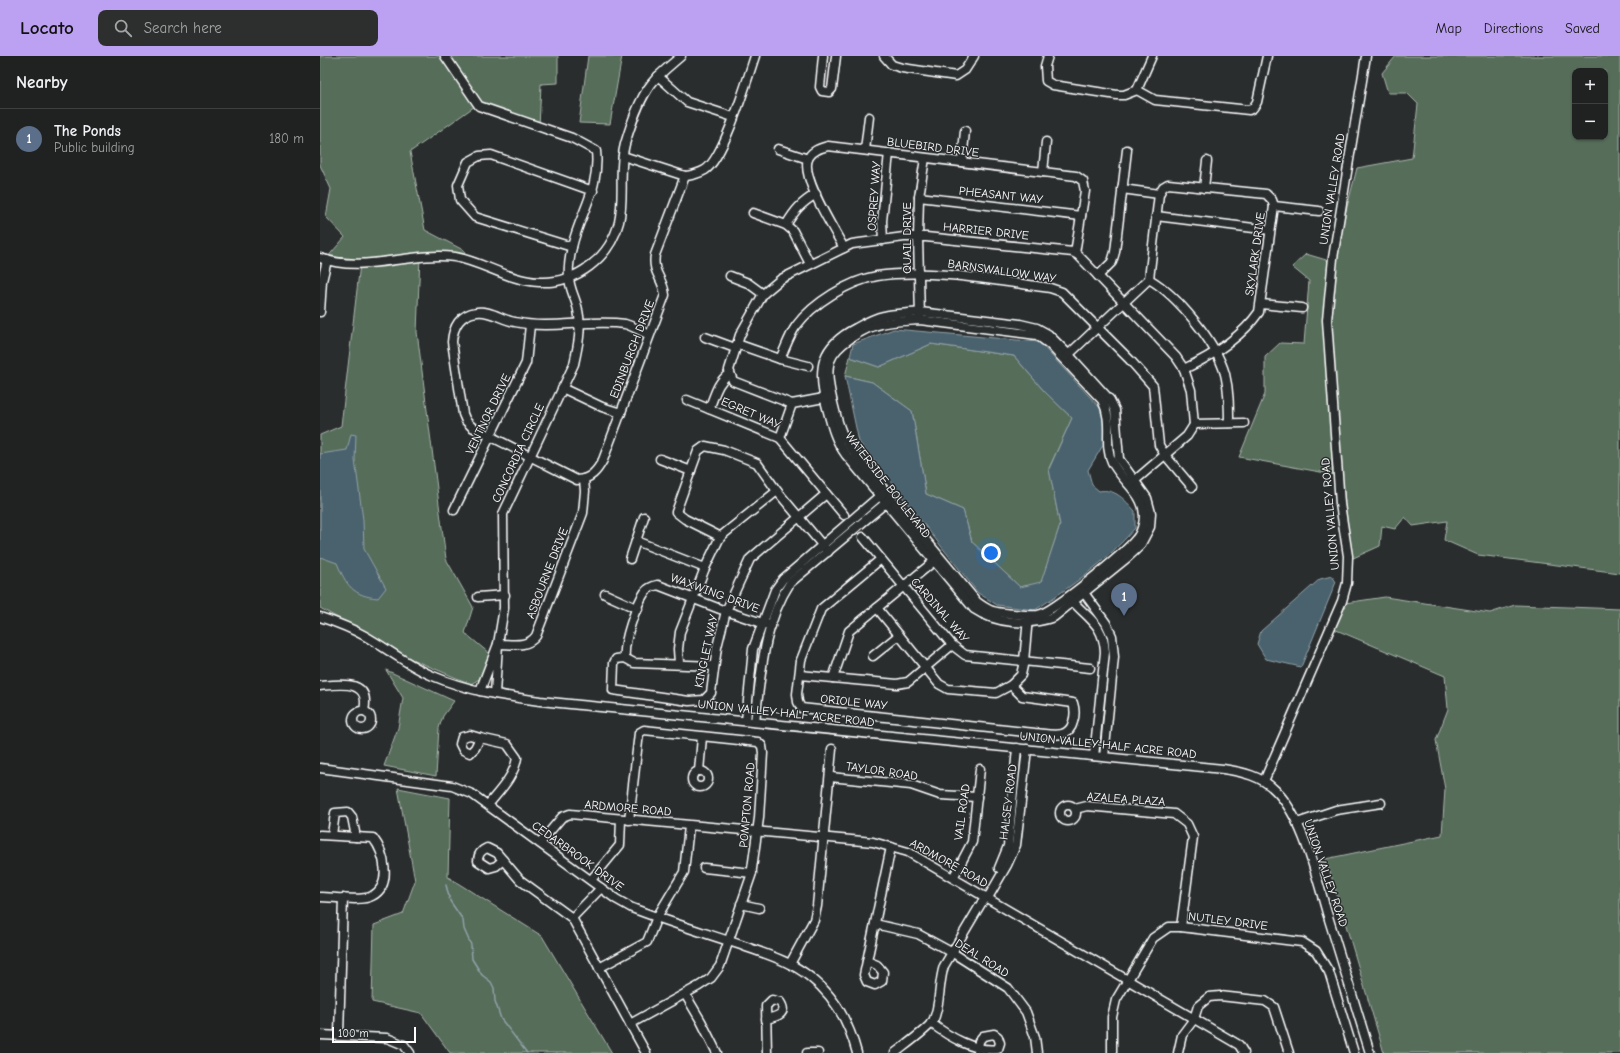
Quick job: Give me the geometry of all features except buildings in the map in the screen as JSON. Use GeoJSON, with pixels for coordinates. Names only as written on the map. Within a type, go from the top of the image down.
{"type":"FeatureCollection","features":[{"type":"Feature","properties":{"kind":"street"},"geometry":{"type":"LineString","coordinates":[[445,56],[479,106],[572,138],[596,151],[598,168],[593,191],[572,247],[569,278]]}},
{"type":"Feature","properties":{"kind":"street"},"geometry":{"type":"LineString","coordinates":[[320,312],[323,259],[345,263],[368,264],[408,257],[436,256],[456,258],[516,277],[538,282],[557,282],[587,269],[608,249],[615,234],[619,221],[625,144],[642,100],[658,76],[680,56]]}},
{"type":"Feature","properties":{"kind":"street"},"geometry":{"type":"LineString","coordinates":[[623,156],[685,176],[705,170],[715,159],[733,117],[755,56]]}},
{"type":"Feature","properties":{"kind":"street"},"geometry":{"type":"LineString","coordinates":[[824,56],[820,87],[822,91],[829,92],[832,89],[836,56]]}},
{"type":"Feature","properties":{"kind":"street"},"geometry":{"type":"LineString","coordinates":[[884,56],[892,65],[902,68],[956,76],[965,70],[974,56]]}},
{"type":"Feature","properties":{"kind":"street"},"geometry":{"type":"LineString","coordinates":[[1048,56],[1045,66],[1046,81],[1053,85],[1117,95],[1124,95],[1137,90],[1152,56]]}},
{"type":"Feature","properties":{"kind":"street"},"geometry":{"type":"LineString","coordinates":[[1137,90],[1155,100],[1249,110],[1253,108],[1256,102],[1267,56]]}},
{"type":"Feature","properties":{"kind":"street","name":"UNION VALLEY ROAD"},"geometry":{"type":"LineString","coordinates":[[1366,56],[1333,258],[1327,320],[1340,504],[1348,556],[1347,579],[1342,600],[1264,781],[1283,799],[1297,823],[1313,866],[1370,1053]]}},
{"type":"Feature","properties":{"kind":"street"},"geometry":{"type":"LineString","coordinates":[[658,76],[687,102],[733,117]]}},
{"type":"Feature","properties":{"kind":"street"},"geometry":{"type":"LineString","coordinates":[[865,150],[869,117]]}},
{"type":"Feature","properties":{"kind":"street"},"geometry":{"type":"LineString","coordinates":[[962,162],[965,131]]}},
{"type":"Feature","properties":{"kind":"street"},"geometry":{"type":"LineString","coordinates":[[1042,172],[1046,142]]}},
{"type":"Feature","properties":{"kind":"street","name":"BLUEBIRD DRIVE"},"geometry":{"type":"LineString","coordinates":[[808,159],[817,149],[828,146],[1076,176],[1083,181],[1085,191],[1075,253]]}},
{"type":"Feature","properties":{"kind":"street"},"geometry":{"type":"LineString","coordinates":[[778,149],[808,159],[807,165],[809,181],[844,248]]}},
{"type":"Feature","properties":{"kind":"street"},"geometry":{"type":"LineString","coordinates":[[1098,276],[1112,262],[1115,252],[1127,150]]}},
{"type":"Feature","properties":{"kind":"street","name":"OSPREY WAY"},"geometry":{"type":"LineString","coordinates":[[883,240],[882,220],[889,153]]}},
{"type":"Feature","properties":{"kind":"street"},"geometry":{"type":"LineString","coordinates":[[572,247],[475,218],[460,200],[458,185],[461,174],[468,162],[480,156],[491,155],[593,191]]}},
{"type":"Feature","properties":{"kind":"street","name":"QUAIL DRIVE"},"geometry":{"type":"LineString","coordinates":[[920,316],[918,237],[919,197],[925,158]]}},
{"type":"Feature","properties":{"kind":"street"},"geometry":{"type":"LineString","coordinates":[[1204,188],[1208,160]]}},
{"type":"Feature","properties":{"kind":"street","name":"EDINBURGH DRIVE"},"geometry":{"type":"LineString","coordinates":[[584,480],[596,472],[603,460],[665,296],[664,284],[654,268],[655,255],[685,176]]}},
{"type":"Feature","properties":{"kind":"street","name":"SKYLARK DRIVE"},"geometry":{"type":"LineString","coordinates":[[1159,194],[1163,186],[1168,184],[1266,194],[1272,200],[1274,206],[1259,312],[1254,321],[1215,352],[1184,369]]}},
{"type":"Feature","properties":{"kind":"street"},"geometry":{"type":"LineString","coordinates":[[1066,357],[1099,328],[1149,279],[1159,194],[1122,189]]}},
{"type":"Feature","properties":{"kind":"street"},"geometry":{"type":"LineString","coordinates":[[786,225],[796,208],[816,194]]}},
{"type":"Feature","properties":{"kind":"street","name":"PHEASANT WAY"},"geometry":{"type":"LineString","coordinates":[[919,197],[1081,216]]}},
{"type":"Feature","properties":{"kind":"street"},"geometry":{"type":"LineString","coordinates":[[1274,206],[1319,211]]}},
{"type":"Feature","properties":{"kind":"street"},"geometry":{"type":"LineString","coordinates":[[753,213],[786,225],[793,231],[810,264]]}},
{"type":"Feature","properties":{"kind":"street"},"geometry":{"type":"LineString","coordinates":[[1156,216],[1270,230]]}},
{"type":"Feature","properties":{"kind":"street","name":"HARRIER DRIVE"},"geometry":{"type":"LineString","coordinates":[[730,373],[729,370],[736,346],[746,322],[763,294],[781,279],[852,244],[918,237],[1075,253]]}},
{"type":"Feature","properties":{"kind":"street"},"geometry":{"type":"LineString","coordinates":[[1075,253],[1125,302],[1184,369],[1191,390],[1194,424],[1188,436],[1133,482]]}},
{"type":"Feature","properties":{"kind":"street","name":"BARNSWALLOW WAY"},"geometry":{"type":"LineString","coordinates":[[780,359],[795,327],[825,298],[849,286],[876,276],[919,273],[1050,288],[1062,292],[1099,328],[1153,386],[1159,445],[1165,455],[1192,487]]}},
{"type":"Feature","properties":{"kind":"street"},"geometry":{"type":"LineString","coordinates":[[730,276],[748,283],[763,294]]}},
{"type":"Feature","properties":{"kind":"street","name":"CONCORDIA CIRCLE"},"geometry":{"type":"LineString","coordinates":[[495,694],[498,644],[505,595],[503,514],[574,364],[578,346],[580,324],[578,309],[569,278]]}},
{"type":"Feature","properties":{"kind":"street"},"geometry":{"type":"LineString","coordinates":[[1149,279],[1168,293],[1204,333],[1215,352],[1225,372],[1229,392],[1229,423]]}},
{"type":"Feature","properties":{"kind":"street"},"geometry":{"type":"LineString","coordinates":[[1261,304],[1302,308]]}},
{"type":"Feature","properties":{"kind":"street"},"geometry":{"type":"LineString","coordinates":[[584,480],[577,480],[472,427],[466,421],[463,414],[452,342],[453,330],[459,320],[476,312],[485,312],[514,322],[530,325],[547,326],[598,322],[626,325],[650,335]]}},
{"type":"Feature","properties":{"kind":"street","name":"WATERSIDE BOULEVARD"},"geometry":{"type":"LineString","coordinates":[[920,316],[1037,334],[1066,357],[1102,400],[1107,410],[1109,420],[1109,446],[1112,461],[1118,472],[1133,482],[1142,505],[1144,516],[1137,538],[1071,599],[1039,615],[1027,619],[1015,613],[991,611],[977,602],[937,559],[888,501],[844,441],[828,397],[830,361],[834,352],[845,341],[879,324],[920,316]]}},
{"type":"Feature","properties":{"kind":"street","name":"VENTNOR DRIVE"},"geometry":{"type":"LineString","coordinates":[[454,510],[526,363],[530,325]]}},
{"type":"Feature","properties":{"kind":"street"},"geometry":{"type":"LineString","coordinates":[[705,337],[808,366]]}},
{"type":"Feature","properties":{"kind":"street"},"geometry":{"type":"LineString","coordinates":[[709,409],[718,385],[722,379],[730,373],[733,381],[792,404],[828,397]]}},
{"type":"Feature","properties":{"kind":"street"},"geometry":{"type":"LineString","coordinates":[[562,388],[602,407],[621,414]]}},
{"type":"Feature","properties":{"kind":"street","name":"EGRET WAY"},"geometry":{"type":"LineString","coordinates":[[687,400],[780,438],[844,515]]}},
{"type":"Feature","properties":{"kind":"street"},"geometry":{"type":"LineString","coordinates":[[780,438],[792,404]]}},
{"type":"Feature","properties":{"kind":"street"},"geometry":{"type":"LineString","coordinates":[[1194,424],[1244,423]]}},
{"type":"Feature","properties":{"kind":"street"},"geometry":{"type":"LineString","coordinates":[[721,537],[685,519],[676,512],[698,451],[705,446],[710,446],[757,463],[777,491],[825,549]]}},
{"type":"Feature","properties":{"kind":"street"},"geometry":{"type":"LineString","coordinates":[[660,459],[691,471]]}},
{"type":"Feature","properties":{"kind":"street","name":"ASBOURNE DRIVE"},"geometry":{"type":"LineString","coordinates":[[498,644],[524,644],[531,642],[536,636],[583,513],[585,491],[584,480]]}},
{"type":"Feature","properties":{"kind":"street"},"geometry":{"type":"LineString","coordinates":[[679,663],[678,648],[680,632],[705,568],[721,537],[777,491]]}},
{"type":"Feature","properties":{"kind":"street","name":"KINGLET WAY"},"geometry":{"type":"LineString","coordinates":[[625,658],[616,658],[614,663],[613,690],[674,698],[704,700],[710,693],[714,680],[714,666],[726,611],[750,559],[826,494]]}},
{"type":"Feature","properties":{"kind":"street"},"geometry":{"type":"LineString","coordinates":[[755,722],[763,650],[784,592],[790,583],[883,494]]}},
{"type":"Feature","properties":{"kind":"street"},"geometry":{"type":"LineString","coordinates":[[746,721],[753,649],[775,590],[783,579],[888,501]]}},
{"type":"Feature","properties":{"kind":"street"},"geometry":{"type":"LineString","coordinates":[[630,559],[644,518]]}},
{"type":"Feature","properties":{"kind":"street","name":"CARDINAL WAY"},"geometry":{"type":"LineString","coordinates":[[863,537],[952,645],[965,655],[1090,668]]}},
{"type":"Feature","properties":{"kind":"street"},"geometry":{"type":"LineString","coordinates":[[636,541],[705,568]]}},
{"type":"Feature","properties":{"kind":"street","name":"ORIOLE WAY"},"geometry":{"type":"LineString","coordinates":[[881,559],[821,610],[801,660],[798,702],[801,708],[808,710],[1063,735],[1072,725],[1074,717],[1073,703],[1022,696],[1011,685]]}},
{"type":"Feature","properties":{"kind":"street"},"geometry":{"type":"LineString","coordinates":[[833,678],[849,631],[937,559]]}},
{"type":"Feature","properties":{"kind":"street","name":"WAXWING DRIVE"},"geometry":{"type":"LineString","coordinates":[[625,658],[624,648],[626,638],[645,591],[652,586],[658,585],[726,611],[771,626]]}},
{"type":"Feature","properties":{"kind":"street"},"geometry":{"type":"LineString","coordinates":[[1082,590],[1106,623],[1112,636],[1114,658],[1104,757]]}},
{"type":"Feature","properties":{"kind":"street"},"geometry":{"type":"LineString","coordinates":[[605,594],[638,609]]}},
{"type":"Feature","properties":{"kind":"street"},"geometry":{"type":"LineString","coordinates":[[478,597],[505,595]]}},
{"type":"Feature","properties":{"kind":"street"},"geometry":{"type":"LineString","coordinates":[[1071,599],[1089,616],[1104,638],[1105,652],[1094,756]]}},
{"type":"Feature","properties":{"kind":"street"},"geometry":{"type":"LineString","coordinates":[[877,608],[939,684],[948,689],[996,692],[1011,685],[1021,675],[1024,661],[1027,619]]}},
{"type":"Feature","properties":{"kind":"street","name":"UNION VALLEY-HALF ACRE ROAD"},"geometry":{"type":"LineString","coordinates":[[320,617],[365,636],[402,660],[432,676],[463,687],[495,694],[540,701],[1230,770],[1247,773],[1264,781]]}},
{"type":"Feature","properties":{"kind":"street"},"geometry":{"type":"LineString","coordinates":[[873,656],[899,635]]}},
{"type":"Feature","properties":{"kind":"street","name":"CONCORDIA CIRCLE"},"geometry":{"type":"LineString","coordinates":[[480,691],[498,644]]}},
{"type":"Feature","properties":{"kind":"street"},"geometry":{"type":"LineString","coordinates":[[800,675],[897,684],[908,682],[952,645]]}},
{"type":"Feature","properties":{"kind":"street"},"geometry":{"type":"LineString","coordinates":[[625,658],[634,662],[679,663],[714,666]]}},
{"type":"Feature","properties":{"kind":"street"},"geometry":{"type":"LineString","coordinates":[[320,686],[352,684],[362,691],[366,700],[364,711]]}},
{"type":"Feature","properties":{"kind":"street"},"geometry":{"type":"LineString","coordinates":[[750,687],[759,689]]}},
{"type":"Feature","properties":{"kind":"street","name":"POMPTON ROAD"},"geometry":{"type":"LineString","coordinates":[[625,820],[639,733],[644,730],[758,742],[762,746],[759,818],[756,832],[752,873],[720,966],[712,978],[630,1024]]}},
{"type":"Feature","properties":{"kind":"street"},"geometry":{"type":"LineString","coordinates":[[699,771],[702,737]]}},
{"type":"Feature","properties":{"kind":"street"},"geometry":{"type":"LineString","coordinates":[[480,738],[507,744],[516,758],[515,767],[511,775],[488,805]]}},
{"type":"Feature","properties":{"kind":"street","name":"HALSEY ROAD"},"geometry":{"type":"LineString","coordinates":[[931,1023],[936,1013],[940,979],[944,966],[985,897],[985,892],[1003,862],[1006,851],[1017,748]]}},
{"type":"Feature","properties":{"kind":"street"},"geometry":{"type":"LineString","coordinates":[[790,964],[814,920],[817,906],[825,838],[832,749]]}},
{"type":"Feature","properties":{"kind":"street","name":"HALSEY ROAD"},"geometry":{"type":"LineString","coordinates":[[985,897],[989,896],[1004,871],[1016,845],[1027,749]]}},
{"type":"Feature","properties":{"kind":"street","name":"CEDARBROOK DRIVE"},"geometry":{"type":"LineString","coordinates":[[320,768],[452,786],[472,794],[601,888],[632,908],[729,941],[790,964],[810,977],[826,992],[840,1010],[848,1024],[856,1053]]}},
{"type":"Feature","properties":{"kind":"street","name":"VAIL ROAD"},"geometry":{"type":"LineString","coordinates":[[953,878],[972,842],[980,769]]}},
{"type":"Feature","properties":{"kind":"street","name":"TAYLOR ROAD"},"geometry":{"type":"LineString","coordinates":[[830,776],[911,786],[940,795],[977,797]]}},
{"type":"Feature","properties":{"kind":"street"},"geometry":{"type":"LineString","coordinates":[[1013,792],[1018,795],[1022,792]]}},
{"type":"Feature","properties":{"kind":"street"},"geometry":{"type":"LineString","coordinates":[[1297,823],[1336,810],[1381,803]]}},
{"type":"Feature","properties":{"kind":"street","name":"AZALEA PLAZA"},"geometry":{"type":"LineString","coordinates":[[1075,809],[1088,806],[1174,814],[1187,824],[1193,837],[1181,927]]}},
{"type":"Feature","properties":{"kind":"street"},"geometry":{"type":"LineString","coordinates":[[332,835],[335,813],[348,812],[352,817],[356,837]]}},
{"type":"Feature","properties":{"kind":"street","name":"ARDMORE ROAD"},"geometry":{"type":"LineString","coordinates":[[540,843],[562,817],[570,814],[873,842],[908,852],[1238,1045],[1244,1053]]}},
{"type":"Feature","properties":{"kind":"street"},"geometry":{"type":"LineString","coordinates":[[591,880],[620,845],[625,820]]}},
{"type":"Feature","properties":{"kind":"street"},"geometry":{"type":"LineString","coordinates":[[599,968],[647,942],[657,917],[684,872],[689,826]]}},
{"type":"Feature","properties":{"kind":"street"},"geometry":{"type":"LineString","coordinates":[[320,835],[373,838],[385,864],[380,888],[372,896],[360,898],[320,897]]}},
{"type":"Feature","properties":{"kind":"street"},"geometry":{"type":"LineString","coordinates":[[866,962],[891,847]]}},
{"type":"Feature","properties":{"kind":"street"},"geometry":{"type":"LineString","coordinates":[[504,860],[520,880],[572,918],[646,1053]]}},
{"type":"Feature","properties":{"kind":"street"},"geometry":{"type":"LineString","coordinates":[[704,868],[752,873]]}},
{"type":"Feature","properties":{"kind":"street"},"geometry":{"type":"LineString","coordinates":[[572,918],[601,888]]}},
{"type":"Feature","properties":{"kind":"street"},"geometry":{"type":"LineString","coordinates":[[339,1036],[343,898]]}},
{"type":"Feature","properties":{"kind":"street"},"geometry":{"type":"LineString","coordinates":[[741,904],[759,908]]}},
{"type":"Feature","properties":{"kind":"street","name":"DEAL ROAD"},"geometry":{"type":"LineString","coordinates":[[875,924],[918,934],[953,953],[1008,988],[1026,1012],[1035,1037],[1037,1053]]}},
{"type":"Feature","properties":{"kind":"street","name":"NUTLEY DRIVE"},"geometry":{"type":"LineString","coordinates":[[1112,1053],[1112,1017],[1116,1000],[1153,938],[1169,928],[1181,927],[1302,942],[1316,951],[1328,972],[1354,1053]]}},
{"type":"Feature","properties":{"kind":"street"},"geometry":{"type":"LineString","coordinates":[[685,994],[717,1053]]}},
{"type":"Feature","properties":{"kind":"street"},"geometry":{"type":"LineString","coordinates":[[1178,1053],[1182,1035],[1194,1019],[1198,1006],[1209,997],[1220,996],[1265,1001],[1274,1007],[1289,1053]]}},
{"type":"Feature","properties":{"kind":"street"},"geometry":{"type":"LineString","coordinates":[[766,1019],[767,1053]]}},
{"type":"Feature","properties":{"kind":"street"},"geometry":{"type":"LineString","coordinates":[[895,1053],[931,1023],[960,1045],[978,1051]]}},
{"type":"Feature","properties":{"kind":"street"},"geometry":{"type":"LineString","coordinates":[[320,1035],[387,1038],[404,1045],[410,1053]]}},
{"type":"Feature","properties":{"kind":"street"},"geometry":{"type":"LineString","coordinates":[[800,1053],[818,1053]]}},
{"type":"Feature","properties":{"kind":"green space"},"geometry":{"type":"Polygon","coordinates":[[[320,56],[558,56],[558,83],[541,84],[539,127],[478,104],[410,152],[425,230],[465,251],[464,258],[420,256],[417,332],[446,559],[473,607],[465,633],[490,654],[481,678],[471,684],[409,658],[320,608],[320,435],[341,426],[360,264],[326,259],[345,237],[326,217],[331,189],[320,165],[320,56]]]}},
{"type":"Feature","properties":{"kind":"green space"},"geometry":{"type":"Polygon","coordinates":[[[588,56],[622,56],[610,124],[579,123],[588,56]]]}},
{"type":"Feature","properties":{"kind":"green space"},"geometry":{"type":"Polygon","coordinates":[[[1396,56],[1620,56],[1620,573],[1478,555],[1444,540],[1447,521],[1413,526],[1405,517],[1395,529],[1382,526],[1380,546],[1351,559],[1342,476],[1239,457],[1265,394],[1265,357],[1280,343],[1304,344],[1309,281],[1292,267],[1306,254],[1333,262],[1357,168],[1412,158],[1418,104],[1407,93],[1388,93],[1382,73],[1396,56]]]}},
{"type":"Feature","properties":{"kind":"green space"},"geometry":{"type":"Polygon","coordinates":[[[931,344],[1014,356],[1045,392],[1072,418],[1049,468],[1060,525],[1041,583],[1020,587],[972,542],[963,510],[926,494],[912,411],[872,382],[845,376],[850,357],[879,367],[931,344]]]}},
{"type":"Feature","properties":{"kind":"green space"},"geometry":{"type":"Polygon","coordinates":[[[1385,597],[1490,613],[1515,605],[1620,609],[1620,1053],[1384,1053],[1325,859],[1442,835],[1445,789],[1436,740],[1448,709],[1445,676],[1334,629],[1345,603],[1385,597]]]}},
{"type":"Feature","properties":{"kind":"green space"},"geometry":{"type":"Polygon","coordinates":[[[386,670],[454,701],[443,716],[439,728],[436,776],[384,766],[398,728],[403,698],[386,670]]]}},
{"type":"Feature","properties":{"kind":"green space"},"geometry":{"type":"Polygon","coordinates":[[[398,788],[450,798],[448,877],[542,936],[612,1053],[450,1053],[421,1013],[372,1002],[374,925],[403,914],[415,881],[398,788]]]}},
{"type":"Feature","properties":{"kind":"water"},"geometry":{"type":"Polygon","coordinates":[[[894,329],[1039,342],[1102,410],[1105,442],[1088,470],[1092,485],[1099,491],[1110,491],[1115,493],[1135,511],[1135,528],[1101,562],[1062,592],[1035,610],[997,605],[978,593],[859,442],[845,376],[872,382],[912,411],[926,494],[963,510],[972,542],[1020,587],[1041,582],[1060,525],[1049,469],[1072,418],[1045,392],[1014,356],[931,344],[879,367],[850,357],[853,344],[894,329]]]}},
{"type":"Feature","properties":{"kind":"water"},"geometry":{"type":"Polygon","coordinates":[[[351,434],[356,435],[355,460],[363,520],[364,549],[386,588],[378,598],[369,597],[356,592],[347,583],[337,563],[320,557],[320,454],[347,450],[351,434]]]}},
{"type":"Feature","properties":{"kind":"water"},"geometry":{"type":"Polygon","coordinates":[[[1332,576],[1336,582],[1301,667],[1266,659],[1257,644],[1261,631],[1320,579],[1332,576]]]}},
{"type":"Feature","properties":{"kind":"waterway"},"geometry":{"type":"LineString","coordinates":[[446,885],[450,901],[463,920],[464,929],[471,945],[472,959],[482,975],[491,982],[494,988],[495,1001],[501,1019],[527,1053]]}},
{"type":"Feature","properties":{"kind":"place","name":"The Ponds"},"geometry":{"type":"Point","coordinates":[1124,616]}}]}
